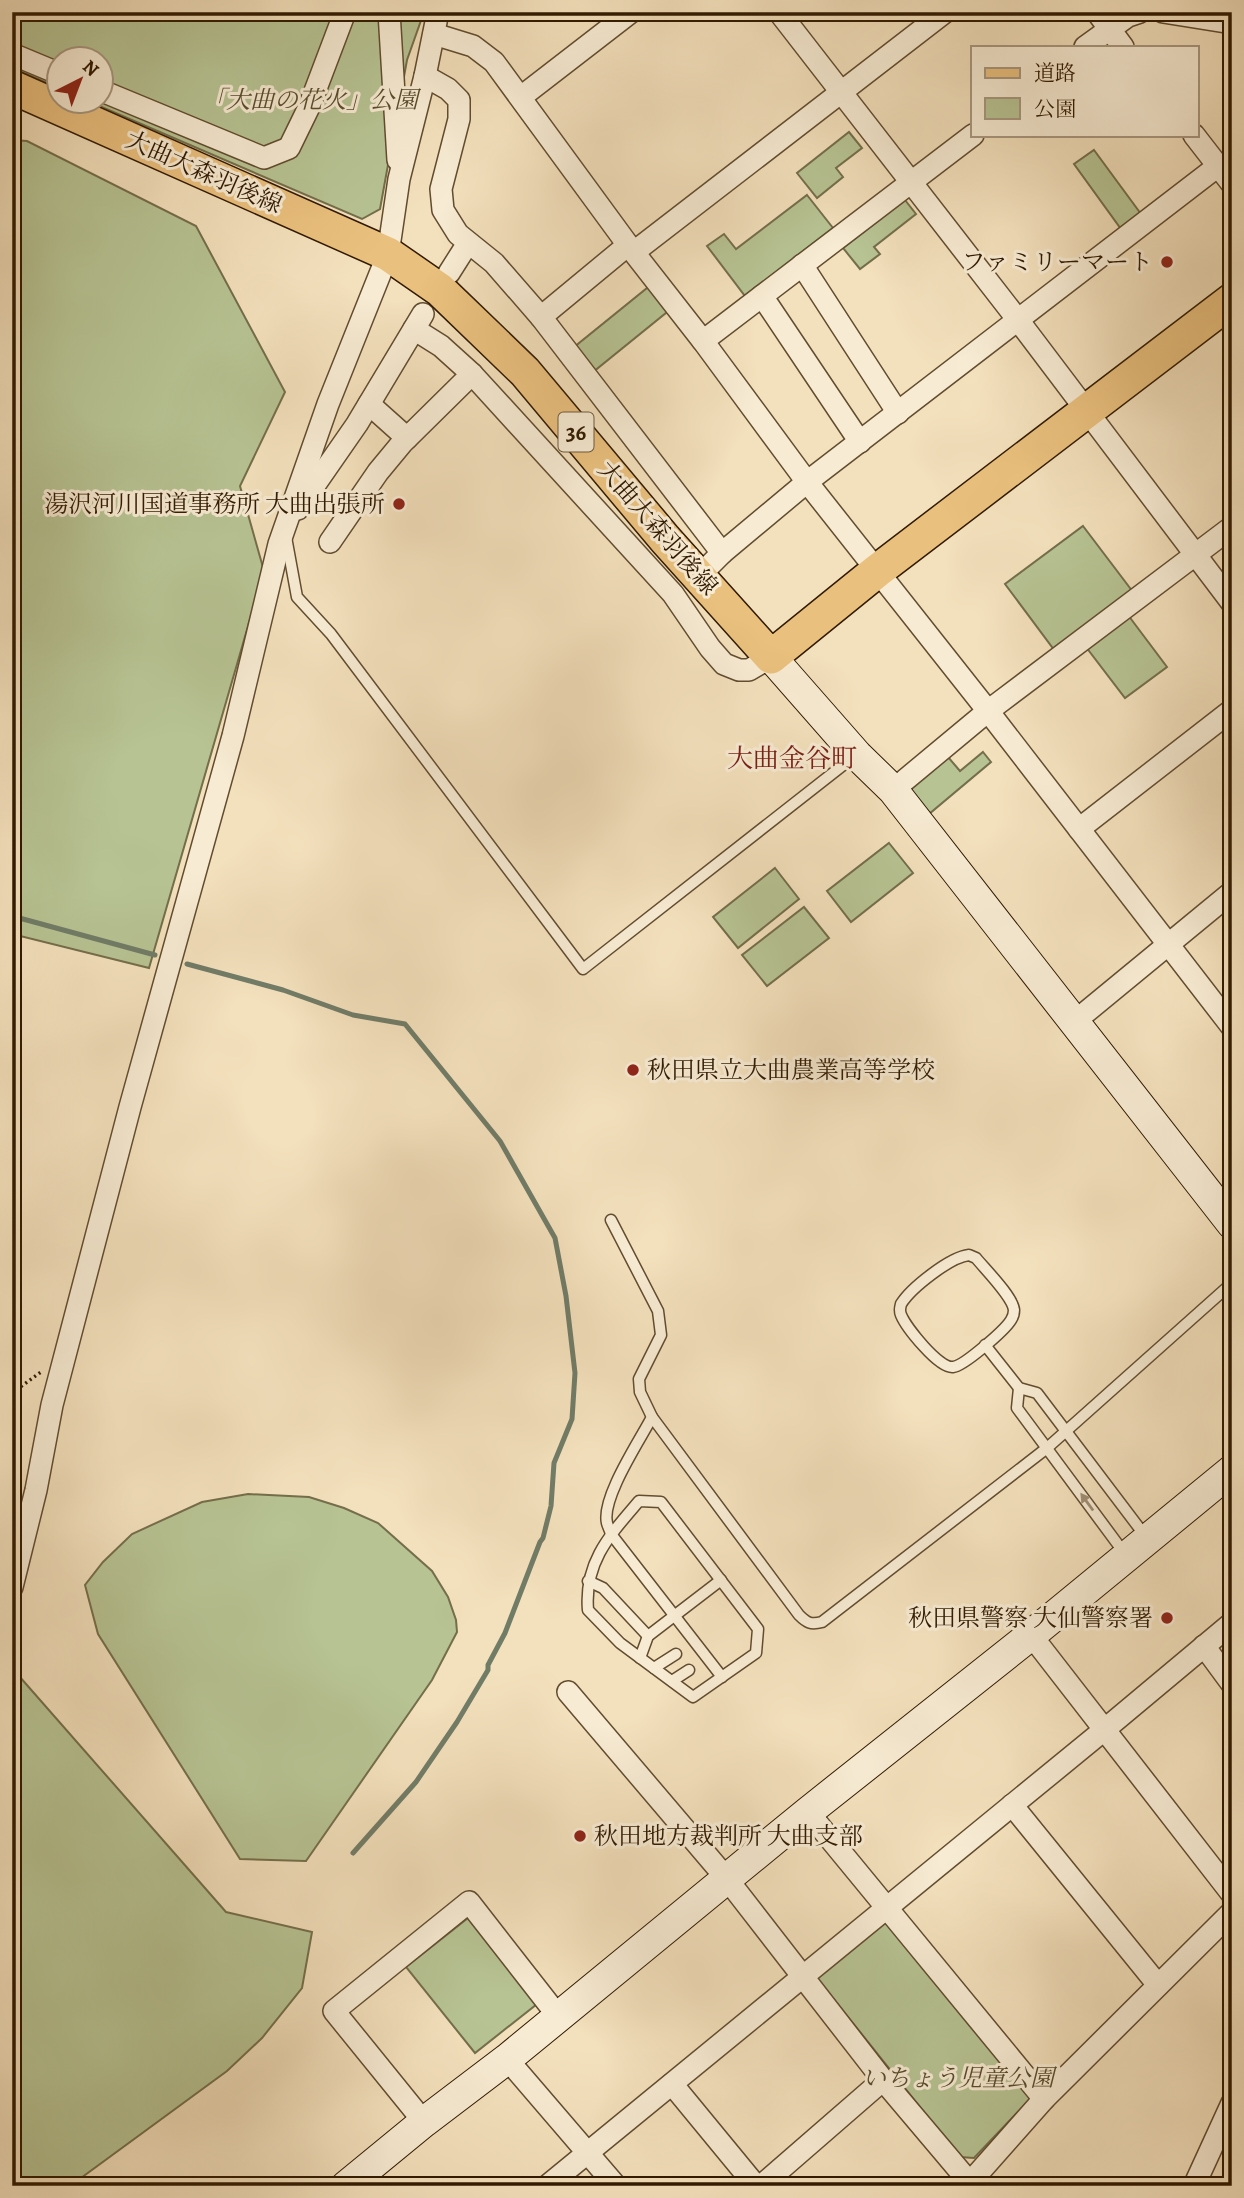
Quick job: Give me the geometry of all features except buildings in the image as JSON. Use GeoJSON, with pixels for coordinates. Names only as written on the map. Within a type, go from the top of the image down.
{"type":"FeatureCollection","features":[{"type":"Feature","properties":{"kind":"main road","name":"大曲大森羽後線"},"geometry":{"type":"LineString","coordinates":[[12,87],[388,254],[439,290],[525,372],[771,657]]}},
{"type":"Feature","properties":{"kind":"main road"},"geometry":{"type":"LineString","coordinates":[[771,657],[877,571],[1232,300]]}},
{"type":"Feature","properties":{"kind":"street"},"geometry":{"type":"LineString","coordinates":[[116,97],[264,158],[289,148],[309,107],[345,12]]}},
{"type":"Feature","properties":{"kind":"street"},"geometry":{"type":"LineString","coordinates":[[389,12],[399,179]]}},
{"type":"Feature","properties":{"kind":"street"},"geometry":{"type":"LineString","coordinates":[[12,1587],[36,1490],[52,1405],[130,1107],[233,736],[279,544],[328,404],[388,254],[399,179],[439,12]]}},
{"type":"Feature","properties":{"kind":"street"},"geometry":{"type":"LineString","coordinates":[[521,97],[631,12]]}},
{"type":"Feature","properties":{"kind":"street"},"geometry":{"type":"LineString","coordinates":[[779,12],[1018,320],[1232,603]]}},
{"type":"Feature","properties":{"kind":"street"},"geometry":{"type":"LineString","coordinates":[[541,317],[946,12]]}},
{"type":"Feature","properties":{"kind":"street"},"geometry":{"type":"LineString","coordinates":[[1086,46],[1103,21],[1140,12]]}},
{"type":"Feature","properties":{"kind":"street"},"geometry":{"type":"LineString","coordinates":[[1163,12],[1232,23]]}},
{"type":"Feature","properties":{"kind":"street"},"geometry":{"type":"LineString","coordinates":[[1103,21],[1122,46]]}},
{"type":"Feature","properties":{"kind":"street"},"geometry":{"type":"LineString","coordinates":[[434,34],[473,46],[494,62],[807,482],[1232,1027]]}},
{"type":"Feature","properties":{"kind":"street"},"geometry":{"type":"LineString","coordinates":[[12,54],[46,68]]}},
{"type":"Feature","properties":{"kind":"street"},"geometry":{"type":"LineString","coordinates":[[425,76],[448,89],[459,100],[459,119],[441,188],[443,210],[458,234],[494,263],[541,317],[722,553]]}},
{"type":"Feature","properties":{"kind":"street"},"geometry":{"type":"LineString","coordinates":[[703,341],[972,136]]}},
{"type":"Feature","properties":{"kind":"street"},"geometry":{"type":"LineString","coordinates":[[1195,136],[1232,184]]}},
{"type":"Feature","properties":{"kind":"street"},"geometry":{"type":"LineString","coordinates":[[699,576],[722,553],[807,482],[1218,166]]}},
{"type":"Feature","properties":{"kind":"street"},"geometry":{"type":"LineString","coordinates":[[449,273],[468,243]]}},
{"type":"Feature","properties":{"kind":"street"},"geometry":{"type":"LineString","coordinates":[[802,265],[898,412]]}},
{"type":"Feature","properties":{"kind":"street"},"geometry":{"type":"LineString","coordinates":[[762,296],[860,442]]}},
{"type":"Feature","properties":{"kind":"street"},"geometry":{"type":"LineString","coordinates":[[284,527],[314,488],[369,404],[418,321],[472,374],[673,594],[724,664],[739,670],[749,670],[771,657],[857,755],[893,790],[1232,1224]]}},
{"type":"Feature","properties":{"kind":"street"},"geometry":{"type":"LineString","coordinates":[[331,542],[378,472],[407,438],[472,374]]}},
{"type":"Feature","properties":{"kind":"street"},"geometry":{"type":"LineString","coordinates":[[369,404],[407,438]]}},
{"type":"Feature","properties":{"kind":"street"},"geometry":{"type":"LineString","coordinates":[[893,790],[988,711],[1232,527]]}},
{"type":"Feature","properties":{"kind":"street"},"geometry":{"type":"LineString","coordinates":[[1079,829],[1232,710]]}},
{"type":"Feature","properties":{"kind":"street"},"geometry":{"type":"LineString","coordinates":[[1074,1022],[1232,892]]}},
{"type":"Feature","properties":{"kind":"street"},"geometry":{"type":"LineString","coordinates":[[346,2186],[507,2059],[1232,1470]]}},
{"type":"Feature","properties":{"kind":"street"},"geometry":{"type":"LineString","coordinates":[[547,2186],[1232,1623]]}},
{"type":"Feature","properties":{"kind":"street"},"geometry":{"type":"LineString","coordinates":[[1031,1635],[1232,1894]]}},
{"type":"Feature","properties":{"kind":"street"},"geometry":{"type":"LineString","coordinates":[[1205,1646],[1229,1674]]}},
{"type":"Feature","properties":{"kind":"street"},"geometry":{"type":"LineString","coordinates":[[568,1692],[727,1880],[883,2080],[971,2185],[1044,2099],[1232,1912]]}},
{"type":"Feature","properties":{"kind":"street"},"geometry":{"type":"LineString","coordinates":[[1012,1805],[1158,1985]]}},
{"type":"Feature","properties":{"kind":"street"},"geometry":{"type":"LineString","coordinates":[[808,1812],[1044,2099]]}},
{"type":"Feature","properties":{"kind":"street"},"geometry":{"type":"LineString","coordinates":[[424,2122],[334,2011],[469,1902],[558,2016]]}},
{"type":"Feature","properties":{"kind":"street"},"geometry":{"type":"LineString","coordinates":[[507,2059],[616,2186]]}},
{"type":"Feature","properties":{"kind":"street"},"geometry":{"type":"LineString","coordinates":[[672,2084],[758,2186],[883,2080]]}},
{"type":"Feature","properties":{"kind":"street"},"geometry":{"type":"LineString","coordinates":[[1195,2186],[1232,2103]]}},
{"type":"Feature","properties":{"kind":"lane"},"geometry":{"type":"LineString","coordinates":[[284,527],[297,597],[331,634],[583,969],[857,755]]}},
{"type":"Feature","properties":{"kind":"lane"},"geometry":{"type":"LineString","coordinates":[[611,1220],[658,1311],[661,1335],[639,1379],[640,1392],[652,1417],[799,1615],[808,1623],[814,1624],[822,1622],[1047,1448],[1232,1283]]}},
{"type":"Feature","properties":{"kind":"lane"},"geometry":{"type":"LineString","coordinates":[[969,1255],[976,1258],[1014,1309],[1009,1323],[985,1345],[960,1365],[951,1368],[945,1366],[932,1356],[902,1316],[901,1304],[910,1292],[956,1258],[969,1255]]}},
{"type":"Feature","properties":{"kind":"lane"},"geometry":{"type":"LineString","coordinates":[[985,1345],[1020,1388],[1037,1393],[1066,1431],[1138,1548]]}},
{"type":"Feature","properties":{"kind":"lane"},"geometry":{"type":"LineString","coordinates":[[1020,1388],[1017,1408],[1047,1448],[1138,1548]]}},
{"type":"Feature","properties":{"kind":"lane"},"geometry":{"type":"LineString","coordinates":[[652,1417],[611,1495],[606,1515],[607,1523],[611,1534],[722,1677]]}},
{"type":"Feature","properties":{"kind":"lane"},"geometry":{"type":"LineString","coordinates":[[639,1501],[661,1502],[758,1629],[756,1653],[693,1697],[620,1643],[587,1610],[586,1591],[591,1569],[611,1534],[639,1501]]}},
{"type":"Feature","properties":{"kind":"lane"},"geometry":{"type":"LineString","coordinates":[[640,1658],[648,1636],[721,1580]]}},
{"type":"Feature","properties":{"kind":"lane"},"geometry":{"type":"LineString","coordinates":[[588,1581],[603,1588],[648,1636]]}},
{"type":"Feature","properties":{"kind":"lane"},"geometry":{"type":"LineString","coordinates":[[654,1668],[676,1654]]}},
{"type":"Feature","properties":{"kind":"lane"},"geometry":{"type":"LineString","coordinates":[[672,1681],[690,1671]]}},
{"type":"Feature","properties":{"kind":"green space","name":"「大曲の花火」公園"},"geometry":{"type":"Polygon","coordinates":[[[12,12],[424,12],[407,60],[380,209],[362,219],[116,113],[116,46],[46,46],[46,82],[12,68],[12,12]]]}},
{"type":"Feature","properties":{"kind":"green space"},"geometry":{"type":"Polygon","coordinates":[[[849,132],[862,148],[836,168],[843,177],[817,198],[797,173],[849,132]]]}},
{"type":"Feature","properties":{"kind":"green space"},"geometry":{"type":"Polygon","coordinates":[[[12,140],[27,141],[196,226],[285,392],[240,486],[264,571],[149,968],[12,934],[12,140]]]}},
{"type":"Feature","properties":{"kind":"green space"},"geometry":{"type":"Polygon","coordinates":[[[1094,150],[1141,214],[1121,229],[1074,164],[1094,150]]]}},
{"type":"Feature","properties":{"kind":"green space"},"geometry":{"type":"Polygon","coordinates":[[[807,195],[833,228],[745,296],[707,246],[724,234],[736,249],[807,195]]]}},
{"type":"Feature","properties":{"kind":"green space"},"geometry":{"type":"Polygon","coordinates":[[[905,200],[916,214],[874,247],[880,254],[860,269],[843,248],[905,200]]]}},
{"type":"Feature","properties":{"kind":"green space"},"geometry":{"type":"Polygon","coordinates":[[[652,284],[672,308],[593,372],[573,348],[652,284]]]}},
{"type":"Feature","properties":{"kind":"green space"},"geometry":{"type":"Polygon","coordinates":[[[1083,526],[1133,592],[1055,651],[1005,584],[1083,526]]]}},
{"type":"Feature","properties":{"kind":"green space"},"geometry":{"type":"Polygon","coordinates":[[[1128,615],[1167,667],[1125,698],[1086,647],[1128,615]]]}},
{"type":"Feature","properties":{"kind":"green space"},"geometry":{"type":"Polygon","coordinates":[[[983,752],[991,762],[929,814],[908,790],[948,757],[960,771],[983,752]]]}},
{"type":"Feature","properties":{"kind":"green space"},"geometry":{"type":"Polygon","coordinates":[[[889,843],[913,873],[851,922],[827,891],[889,843]]]}},
{"type":"Feature","properties":{"kind":"green space"},"geometry":{"type":"Polygon","coordinates":[[[775,868],[799,899],[738,948],[713,917],[775,868]]]}},
{"type":"Feature","properties":{"kind":"green space"},"geometry":{"type":"Polygon","coordinates":[[[804,907],[829,938],[767,986],[742,955],[804,907]]]}},
{"type":"Feature","properties":{"kind":"green space"},"geometry":{"type":"Polygon","coordinates":[[[248,1494],[309,1497],[378,1523],[432,1571],[448,1597],[456,1620],[457,1632],[432,1680],[306,1861],[240,1859],[98,1634],[85,1585],[103,1562],[132,1534],[202,1502],[248,1494]]]}},
{"type":"Feature","properties":{"kind":"green space"},"geometry":{"type":"Polygon","coordinates":[[[12,1668],[226,1912],[312,1932],[302,1988],[262,2038],[227,2071],[70,2186],[12,2186],[12,1668]]]}},
{"type":"Feature","properties":{"kind":"green space","name":"いちょう児童公園"},"geometry":{"type":"Polygon","coordinates":[[[888,1916],[1034,2095],[974,2158],[960,2157],[816,1977],[888,1916]]]}},
{"type":"Feature","properties":{"kind":"green space"},"geometry":{"type":"Polygon","coordinates":[[[468,1918],[537,2004],[475,2053],[406,1967],[468,1918]]]}},
{"type":"Feature","properties":{"kind":"waterway"},"geometry":{"type":"LineString","coordinates":[[12,916],[155,955]]}},
{"type":"Feature","properties":{"kind":"waterway"},"geometry":{"type":"LineString","coordinates":[[187,964],[283,990],[353,1015],[405,1024],[500,1141],[555,1238],[566,1296],[575,1373],[572,1419],[554,1463],[551,1506],[543,1538],[488,1670],[457,1722],[416,1782],[353,1853]]}},
{"type":"Feature","properties":{"kind":"place","name":"ファミリーマート"},"geometry":{"type":"Point","coordinates":[1167,262]}},
{"type":"Feature","properties":{"kind":"place","name":"湯沢河川国道事務所 大曲出張所"},"geometry":{"type":"Point","coordinates":[399,504]}},
{"type":"Feature","properties":{"kind":"place","name":"秋田県立大曲農業高等学校"},"geometry":{"type":"Point","coordinates":[633,1070]}},
{"type":"Feature","properties":{"kind":"place","name":"秋田県警察 大仙警察署"},"geometry":{"type":"Point","coordinates":[1167,1618]}},
{"type":"Feature","properties":{"kind":"place","name":"秋田地方裁判所 大曲支部"},"geometry":{"type":"Point","coordinates":[580,1836]}},
{"type":"Feature","properties":{"kind":"district","name":"大曲金谷町"},"geometry":{"type":"Point","coordinates":[792,758]}}]}
